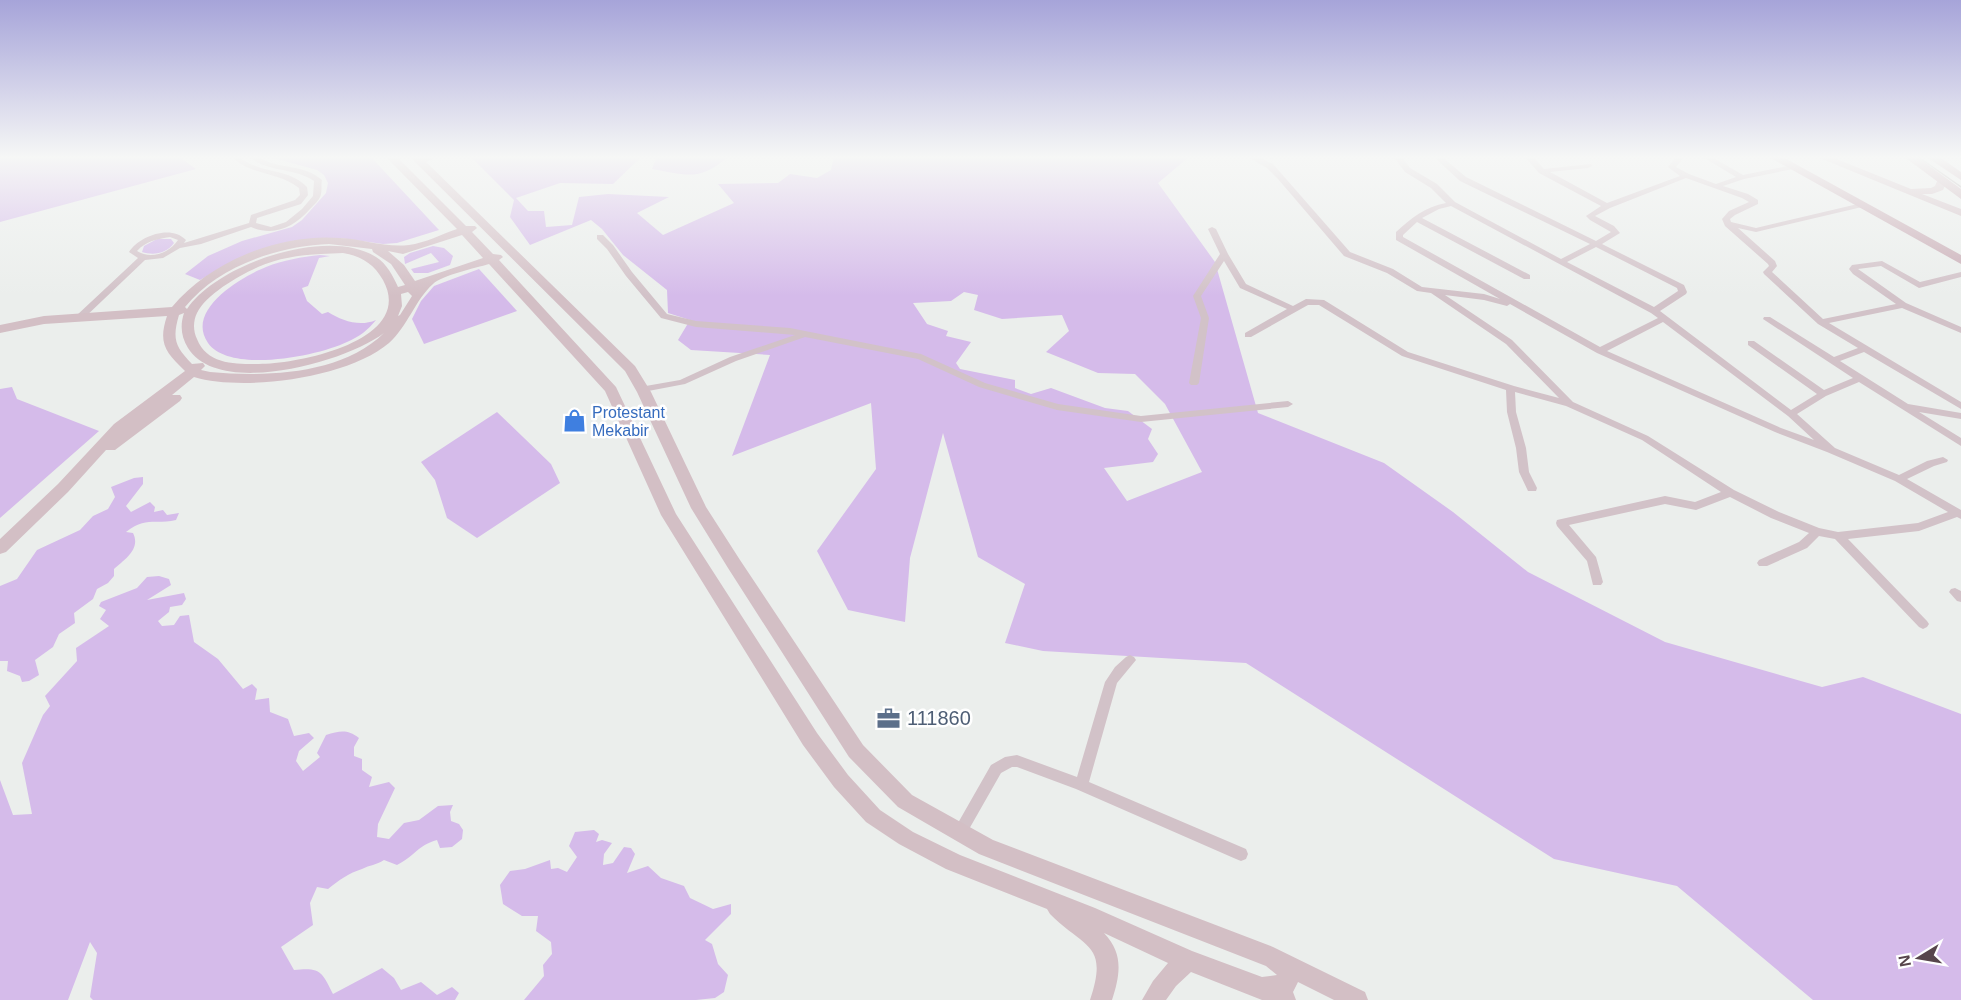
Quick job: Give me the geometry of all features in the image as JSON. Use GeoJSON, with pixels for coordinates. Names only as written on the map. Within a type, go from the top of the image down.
{"type":"FeatureCollection","features":[{"type":"Feature","properties":{"kind":"main road"},"geometry":{"type":"LineString","coordinates":[[437,203],[611,390],[680,533],[804,729],[841,781],[873,816],[906,838],[953,862],[1189,961],[1262,988],[1286,1000]]}},
{"type":"Feature","properties":{"kind":"main road"},"geometry":{"type":"LineString","coordinates":[[463,203],[550,292],[623,361],[643,390],[699,508],[856,751],[905,801],[958,834],[1273,958],[1357,1000]]}},
{"type":"Feature","properties":{"kind":"main road"},"geometry":{"type":"LineString","coordinates":[[1855,203],[1961,260]]}},
{"type":"Feature","properties":{"kind":"main road"},"geometry":{"type":"LineString","coordinates":[[1865,203],[1961,254]]}},
{"type":"Feature","properties":{"kind":"main road"},"geometry":{"type":"LineString","coordinates":[[1935,203],[1961,213]]}},
{"type":"Feature","properties":{"kind":"main road"},"geometry":{"type":"LineString","coordinates":[[375,260],[482,224]]}},
{"type":"Feature","properties":{"kind":"main road"},"geometry":{"type":"LineString","coordinates":[[412,248],[392,249],[332,241],[306,242],[268,250],[237,263],[208,279],[188,295],[173,315],[167,337],[174,355],[192,371],[207,376],[264,379],[303,374],[345,362],[375,347],[396,330],[414,292],[429,280],[510,252]]}},
{"type":"Feature","properties":{"kind":"main road"},"geometry":{"type":"LineString","coordinates":[[370,247],[390,255],[414,292]]}},
{"type":"Feature","properties":{"kind":"main road"},"geometry":{"type":"LineString","coordinates":[[343,250],[359,252],[375,260],[383,269],[395,292],[396,303],[393,316],[375,334],[340,353],[285,367],[257,369],[223,365],[205,359],[196,350],[188,334],[190,314],[223,282],[267,260],[292,253],[343,250]]}},
{"type":"Feature","properties":{"kind":"main road"},"geometry":{"type":"LineString","coordinates":[[395,292],[414,292]]}},
{"type":"Feature","properties":{"kind":"main road"},"geometry":{"type":"LineString","coordinates":[[529,300],[550,292]]}},
{"type":"Feature","properties":{"kind":"main road"},"geometry":{"type":"LineString","coordinates":[[0,329],[33,320],[190,314]]}},
{"type":"Feature","properties":{"kind":"main road"},"geometry":{"type":"LineString","coordinates":[[57,320],[70,325],[92,327],[173,315]]}},
{"type":"Feature","properties":{"kind":"main road"},"geometry":{"type":"LineString","coordinates":[[0,548],[93,458],[120,427],[205,359]]}},
{"type":"Feature","properties":{"kind":"main road"},"geometry":{"type":"LineString","coordinates":[[93,458],[192,384],[223,365]]}},
{"type":"Feature","properties":{"kind":"main road"},"geometry":{"type":"LineString","coordinates":[[1045,899],[1046,870]]}},
{"type":"Feature","properties":{"kind":"main road"},"geometry":{"type":"LineString","coordinates":[[1045,899],[1096,940],[1104,951],[1110,969],[1101,1000]]}},
{"type":"Feature","properties":{"kind":"main road"},"geometry":{"type":"LineString","coordinates":[[1262,988],[1285,985],[1289,978],[1288,971],[1273,958]]}},
{"type":"Feature","properties":{"kind":"main road"},"geometry":{"type":"LineString","coordinates":[[1153,1000],[1167,977],[1189,961]]}},
{"type":"Feature","properties":{"kind":"street"},"geometry":{"type":"LineString","coordinates":[[252,224],[254,217],[296,203]]}},
{"type":"Feature","properties":{"kind":"street"},"geometry":{"type":"LineString","coordinates":[[180,246],[182,240],[176,236],[156,237],[142,242],[134,249],[135,255],[143,258],[163,255],[180,246],[199,243],[222,232],[252,224],[270,230],[293,223],[310,203]]}},
{"type":"Feature","properties":{"kind":"street"},"geometry":{"type":"LineString","coordinates":[[1303,203],[1347,254],[1390,271],[1420,289],[1484,297],[1517,306]]}},
{"type":"Feature","properties":{"kind":"street"},"geometry":{"type":"LineString","coordinates":[[1510,203],[1681,287],[1683,292],[1654,311]]}},
{"type":"Feature","properties":{"kind":"street"},"geometry":{"type":"LineString","coordinates":[[1601,203],[1607,206]]}},
{"type":"Feature","properties":{"kind":"street"},"geometry":{"type":"LineString","coordinates":[[1561,262],[1616,233],[1613,229],[1595,222],[1590,216],[1616,203]]}},
{"type":"Feature","properties":{"kind":"street"},"geometry":{"type":"LineString","coordinates":[[1754,203],[1726,219],[1728,224],[1772,263],[1773,266],[1767,272],[1821,322],[1961,406]]}},
{"type":"Feature","properties":{"kind":"street"},"geometry":{"type":"LineString","coordinates":[[1831,450],[1791,414],[1665,318],[1452,204],[1436,207],[1416,218],[1399,234],[1399,238],[1600,351],[1778,430],[1899,479],[1959,514]]}},
{"type":"Feature","properties":{"kind":"street"},"geometry":{"type":"LineString","coordinates":[[1728,224],[1756,230],[1859,205]]}},
{"type":"Feature","properties":{"kind":"street"},"geometry":{"type":"LineString","coordinates":[[1416,218],[1527,278]]}},
{"type":"Feature","properties":{"kind":"street"},"geometry":{"type":"LineString","coordinates":[[1212,229],[1243,286],[1294,309]]}},
{"type":"Feature","properties":{"kind":"street"},"geometry":{"type":"LineString","coordinates":[[600,237],[664,316],[696,324],[805,334],[921,357],[982,385],[1057,407],[1141,419],[1288,404]]}},
{"type":"Feature","properties":{"kind":"street"},"geometry":{"type":"LineString","coordinates":[[1194,383],[1205,318],[1197,296],[1224,254]]}},
{"type":"Feature","properties":{"kind":"street"},"geometry":{"type":"LineString","coordinates":[[79,318],[143,258]]}},
{"type":"Feature","properties":{"kind":"street"},"geometry":{"type":"LineString","coordinates":[[1961,274],[1919,285],[1882,263],[1853,269],[1904,305],[1961,330]]}},
{"type":"Feature","properties":{"kind":"street"},"geometry":{"type":"LineString","coordinates":[[1434,291],[1509,342],[1569,404]]}},
{"type":"Feature","properties":{"kind":"street"},"geometry":{"type":"LineString","coordinates":[[1248,335],[1306,302],[1321,302],[1405,354],[1569,404],[1645,438],[1730,493],[1817,532],[1838,536],[1919,527],[1959,514]]}},
{"type":"Feature","properties":{"kind":"street"},"geometry":{"type":"LineString","coordinates":[[1821,322],[1904,305]]}},
{"type":"Feature","properties":{"kind":"street"},"geometry":{"type":"LineString","coordinates":[[1600,351],[1665,318]]}},
{"type":"Feature","properties":{"kind":"street"},"geometry":{"type":"LineString","coordinates":[[1767,318],[1961,443]]}},
{"type":"Feature","properties":{"kind":"street"},"geometry":{"type":"LineString","coordinates":[[643,390],[682,382],[733,359],[805,334]]}},
{"type":"Feature","properties":{"kind":"street"},"geometry":{"type":"LineString","coordinates":[[1750,344],[1822,394]]}},
{"type":"Feature","properties":{"kind":"street"},"geometry":{"type":"LineString","coordinates":[[1833,361],[1866,348]]}},
{"type":"Feature","properties":{"kind":"street"},"geometry":{"type":"LineString","coordinates":[[1791,414],[1822,394],[1860,378]]}},
{"type":"Feature","properties":{"kind":"street"},"geometry":{"type":"LineString","coordinates":[[1511,388],[1509,403],[1512,423],[1522,452],[1522,474],[1532,488]]}},
{"type":"Feature","properties":{"kind":"street"},"geometry":{"type":"LineString","coordinates":[[1906,407],[1961,416]]}},
{"type":"Feature","properties":{"kind":"street"},"geometry":{"type":"LineString","coordinates":[[1899,479],[1943,460]]}},
{"type":"Feature","properties":{"kind":"street"},"geometry":{"type":"LineString","coordinates":[[1597,582],[1592,560],[1561,523],[1665,500],[1696,506],[1730,493]]}},
{"type":"Feature","properties":{"kind":"street"},"geometry":{"type":"LineString","coordinates":[[1763,563],[1803,545],[1817,532]]}},
{"type":"Feature","properties":{"kind":"street"},"geometry":{"type":"LineString","coordinates":[[1838,536],[1923,624]]}},
{"type":"Feature","properties":{"kind":"street"},"geometry":{"type":"LineString","coordinates":[[1080,785],[1099,731],[1112,682],[1119,670],[1130,660]]}},
{"type":"Feature","properties":{"kind":"street"},"geometry":{"type":"LineString","coordinates":[[958,834],[996,769],[1010,761],[1017,761],[1080,785],[1241,854]]}},
{"type":"Feature","properties":{"kind":"shaded area"},"geometry":{"type":"Polygon","coordinates":[[[0,203],[71,203],[0,222],[0,203]]]}},
{"type":"Feature","properties":{"kind":"shaded area"},"geometry":{"type":"Polygon","coordinates":[[[317,203],[414,203],[439,230],[397,243],[383,244],[340,238],[299,242],[212,273],[200,280],[185,274],[208,256],[242,241],[292,227],[302,220],[317,203]]]}},
{"type":"Feature","properties":{"kind":"shaded area"},"geometry":{"type":"Polygon","coordinates":[[[513,203],[520,203],[528,211],[544,211],[546,227],[572,225],[578,203],[658,203],[637,213],[663,235],[734,203],[1172,203],[1215,262],[1258,413],[1384,463],[1453,512],[1528,572],[1665,642],[1822,687],[1863,677],[1961,714],[1961,1000],[1813,1000],[1677,886],[1554,859],[1246,663],[1043,651],[1005,643],[1025,584],[978,557],[943,433],[910,558],[905,622],[848,610],[817,551],[876,469],[871,403],[732,456],[770,355],[691,350],[678,340],[690,320],[668,313],[667,290],[623,255],[602,229],[591,220],[530,245],[510,217],[513,203]],[[964,292],[951,301],[913,303],[927,324],[948,331],[946,336],[971,342],[956,363],[960,369],[1015,380],[1015,388],[1031,394],[1051,388],[1105,408],[1128,411],[1152,429],[1148,439],[1158,454],[1153,462],[1104,468],[1127,501],[1202,472],[1165,404],[1135,374],[1098,373],[1046,352],[1069,331],[1062,315],[1002,319],[974,310],[978,295],[964,292]]]}},
{"type":"Feature","properties":{"kind":"shaded area"},"geometry":{"type":"Polygon","coordinates":[[[157,239],[171,239],[174,243],[160,253],[142,252],[144,246],[157,239]]]}},
{"type":"Feature","properties":{"kind":"shaded area"},"geometry":{"type":"Polygon","coordinates":[[[433,246],[444,248],[453,256],[450,265],[428,273],[414,273],[411,269],[439,262],[431,253],[405,264],[404,257],[410,253],[433,246]]]}},
{"type":"Feature","properties":{"kind":"shaded area"},"geometry":{"type":"Polygon","coordinates":[[[320,255],[330,256],[319,258],[308,286],[302,288],[307,301],[322,314],[328,312],[357,323],[376,320],[363,333],[334,347],[296,357],[275,359],[235,358],[219,352],[208,343],[203,331],[204,319],[219,296],[243,278],[272,265],[320,255]]]}},
{"type":"Feature","properties":{"kind":"shaded area"},"geometry":{"type":"Polygon","coordinates":[[[479,269],[517,311],[424,344],[412,319],[421,301],[434,286],[479,269]]]}},
{"type":"Feature","properties":{"kind":"shaded area"},"geometry":{"type":"Polygon","coordinates":[[[12,387],[17,399],[99,431],[0,518],[0,389],[12,387]]]}},
{"type":"Feature","properties":{"kind":"shaded area"},"geometry":{"type":"Polygon","coordinates":[[[497,412],[551,464],[560,483],[477,538],[447,518],[435,480],[421,462],[497,412]]]}},
{"type":"Feature","properties":{"kind":"shaded area"},"geometry":{"type":"Polygon","coordinates":[[[143,477],[143,484],[126,506],[131,512],[150,502],[155,507],[154,512],[163,510],[167,515],[179,513],[176,520],[145,522],[126,532],[133,533],[135,539],[131,553],[114,569],[114,576],[108,583],[97,589],[93,599],[74,613],[75,623],[59,634],[53,647],[35,660],[39,675],[22,682],[20,676],[7,671],[8,661],[0,661],[0,586],[17,579],[37,550],[80,530],[93,516],[108,509],[115,497],[111,487],[143,477]]]}},
{"type":"Feature","properties":{"kind":"shaded area"},"geometry":{"type":"Polygon","coordinates":[[[159,576],[169,579],[171,585],[147,600],[184,593],[186,599],[182,605],[170,607],[169,612],[158,621],[162,626],[174,625],[180,616],[189,615],[194,642],[218,659],[243,689],[252,684],[257,689],[255,700],[269,698],[270,712],[288,719],[294,736],[309,733],[314,738],[299,751],[296,761],[303,771],[320,757],[317,753],[326,735],[343,732],[351,733],[359,738],[354,747],[354,756],[362,759],[362,770],[372,777],[369,787],[389,782],[395,788],[378,824],[377,837],[389,839],[404,823],[419,820],[438,806],[453,805],[450,812],[451,821],[459,824],[463,830],[462,839],[452,847],[440,848],[437,840],[425,845],[397,865],[384,860],[348,875],[328,889],[317,887],[310,903],[313,925],[281,947],[294,970],[310,969],[320,973],[333,994],[382,968],[394,978],[401,990],[421,982],[437,995],[452,987],[459,993],[455,1000],[93,1000],[90,997],[97,953],[90,942],[68,1000],[0,1000],[0,780],[13,815],[32,814],[22,763],[43,715],[50,706],[45,696],[77,661],[76,648],[109,626],[100,619],[106,610],[99,606],[101,602],[137,588],[147,577],[159,576]]]}},
{"type":"Feature","properties":{"kind":"shaded area"},"geometry":{"type":"Polygon","coordinates":[[[594,830],[599,834],[596,842],[602,840],[612,843],[604,854],[603,865],[613,863],[624,847],[631,848],[635,854],[627,873],[648,866],[661,878],[684,886],[690,898],[713,909],[731,904],[731,914],[705,940],[712,944],[718,964],[728,975],[724,992],[715,998],[696,1000],[524,1000],[544,976],[543,965],[552,954],[551,942],[536,931],[538,916],[522,916],[503,904],[500,885],[510,871],[525,869],[550,860],[551,869],[558,868],[567,872],[577,857],[569,846],[575,832],[594,830]]]}},
{"type":"Feature","properties":{"kind":"place","name":"Protestant Mekabir"},"geometry":{"type":"Point","coordinates":[574,421]}},
{"type":"Feature","properties":{"kind":"place","name":"111860"},"geometry":{"type":"Point","coordinates":[889,718]}}]}
